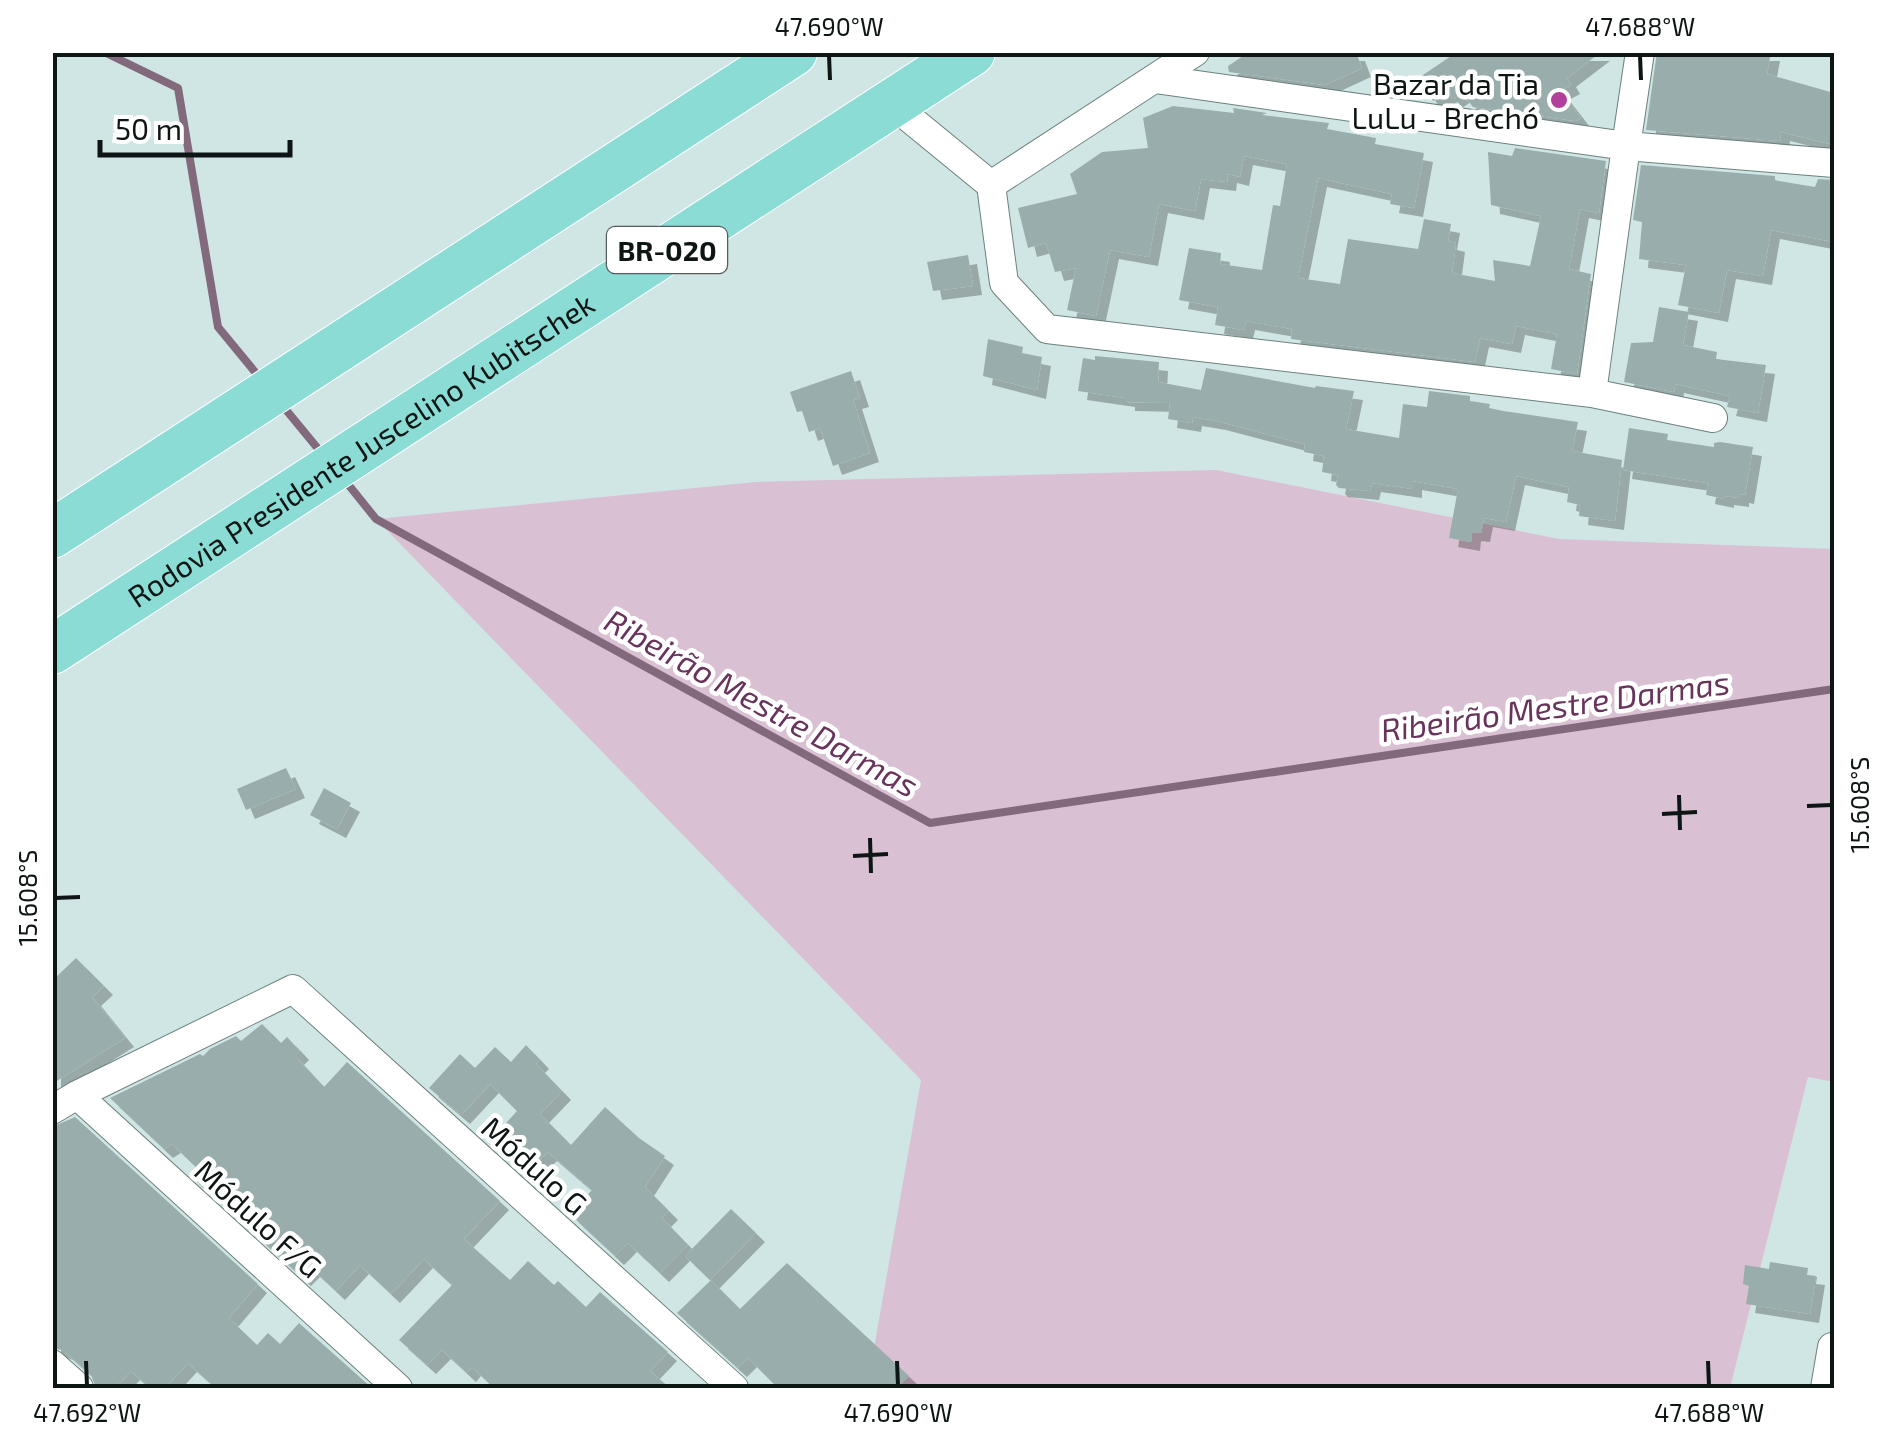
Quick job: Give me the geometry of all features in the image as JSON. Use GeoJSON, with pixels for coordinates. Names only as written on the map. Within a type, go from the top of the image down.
{"type":"FeatureCollection","features":[{"type":"Feature","properties":{"kind":"highway","name":"BR-020"},"geometry":{"type":"LineString","coordinates":[[52,534],[793,52]]}},
{"type":"Feature","properties":{"kind":"highway","name":"Rodovia Presidente Juscelino Kubitschek"},"geometry":{"type":"LineString","coordinates":[[52,650],[971,52]]}},
{"type":"Feature","properties":{"kind":"street"},"geometry":{"type":"LineString","coordinates":[[992,184],[1195,52]]}},
{"type":"Feature","properties":{"kind":"street"},"geometry":{"type":"LineString","coordinates":[[1592,394],[1640,52]]}},
{"type":"Feature","properties":{"kind":"street"},"geometry":{"type":"LineString","coordinates":[[1155,79],[1626,146],[1834,162]]}},
{"type":"Feature","properties":{"kind":"street"},"geometry":{"type":"LineString","coordinates":[[892,104],[992,184],[1004,283],[1047,329],[1592,394],[1713,418]]}},
{"type":"Feature","properties":{"kind":"street","name":"Módulo G"},"geometry":{"type":"LineString","coordinates":[[77,1095],[293,989],[734,1388]]}},
{"type":"Feature","properties":{"kind":"street"},"geometry":{"type":"LineString","coordinates":[[52,1110],[77,1095]]}},
{"type":"Feature","properties":{"kind":"street","name":"Módulo F/G"},"geometry":{"type":"LineString","coordinates":[[77,1095],[398,1388]]}},
{"type":"Feature","properties":{"kind":"street"},"geometry":{"type":"LineString","coordinates":[[1824,1388],[1833,1347]]}},
{"type":"Feature","properties":{"kind":"street"},"geometry":{"type":"LineString","coordinates":[[52,1364],[79,1388]]}},
{"type":"Feature","properties":{"kind":"shaded area"},"geometry":{"type":"Polygon","coordinates":[[[1216,470],[1559,539],[1834,549],[1834,1082],[1808,1077],[1730,1388],[867,1388],[921,1080],[376,519],[756,482],[1216,470]]]}},
{"type":"Feature","properties":{"kind":"building"},"geometry":{"type":"Polygon","coordinates":[[[1249,52],[1356,52],[1362,68],[1325,85],[1229,72],[1228,66],[1249,52]]]}},
{"type":"Feature","properties":{"kind":"building"},"geometry":{"type":"Polygon","coordinates":[[[1457,52],[1601,52],[1567,78],[1571,85],[1560,91],[1581,118],[1576,121],[1473,107],[1462,93],[1453,99],[1449,93],[1433,101],[1417,79],[1457,52]]]}},
{"type":"Feature","properties":{"kind":"building"},"geometry":{"type":"Polygon","coordinates":[[[1657,52],[1771,52],[1767,74],[1834,93],[1834,145],[1781,132],[1780,141],[1646,130],[1657,52]]]}},
{"type":"Feature","properties":{"kind":"building"},"geometry":{"type":"Polygon","coordinates":[[[1173,106],[1234,113],[1233,108],[1329,123],[1327,129],[1376,138],[1375,144],[1424,153],[1414,208],[1390,204],[1392,194],[1318,178],[1298,278],[1340,284],[1348,239],[1418,249],[1424,219],[1451,224],[1448,241],[1456,243],[1452,273],[1495,281],[1493,260],[1530,266],[1541,216],[1491,205],[1488,152],[1512,156],[1515,148],[1606,161],[1599,213],[1580,209],[1569,269],[1591,274],[1577,374],[1551,369],[1557,334],[1516,326],[1512,344],[1480,338],[1475,362],[1291,339],[1292,329],[1246,321],[1244,330],[1215,325],[1218,307],[1179,300],[1189,248],[1221,253],[1220,264],[1262,270],[1273,205],[1280,206],[1287,164],[1244,156],[1240,177],[1228,174],[1227,182],[1201,179],[1195,211],[1159,204],[1149,257],[1110,250],[1096,316],[1067,310],[1076,268],[1055,272],[1046,243],[1028,248],[1018,208],[1077,194],[1070,174],[1102,152],[1148,148],[1143,118],[1173,106]]]}},
{"type":"Feature","properties":{"kind":"building"},"geometry":{"type":"Polygon","coordinates":[[[1641,165],[1775,176],[1775,180],[1815,187],[1818,179],[1834,180],[1834,242],[1771,230],[1763,276],[1727,270],[1719,313],[1678,305],[1686,265],[1639,259],[1642,222],[1633,220],[1641,165]]]}},
{"type":"Feature","properties":{"kind":"building"},"geometry":{"type":"Polygon","coordinates":[[[968,255],[973,286],[933,291],[927,262],[968,255]]]}},
{"type":"Feature","properties":{"kind":"building"},"geometry":{"type":"Polygon","coordinates":[[[1659,307],[1689,312],[1683,345],[1717,352],[1716,359],[1766,365],[1758,413],[1727,407],[1730,396],[1675,384],[1674,392],[1624,382],[1631,343],[1653,342],[1659,307]]]}},
{"type":"Feature","properties":{"kind":"building"},"geometry":{"type":"Polygon","coordinates":[[[988,339],[1023,347],[1022,353],[1042,357],[1037,390],[983,376],[988,339]]]}},
{"type":"Feature","properties":{"kind":"building"},"geometry":{"type":"Polygon","coordinates":[[[1095,356],[1159,362],[1158,382],[1201,390],[1206,368],[1315,388],[1354,391],[1346,429],[1399,438],[1403,404],[1427,407],[1429,391],[1470,396],[1470,401],[1503,411],[1578,422],[1572,451],[1622,460],[1615,521],[1579,516],[1580,505],[1567,502],[1569,487],[1516,476],[1506,522],[1484,518],[1481,533],[1472,532],[1471,542],[1449,538],[1458,489],[1413,481],[1413,489],[1372,483],[1370,491],[1339,488],[1338,475],[1322,472],[1324,456],[1304,452],[1305,444],[1217,421],[1193,417],[1192,423],[1168,419],[1170,403],[1126,402],[1126,398],[1078,391],[1083,358],[1095,360],[1095,356]]]}},
{"type":"Feature","properties":{"kind":"building"},"geometry":{"type":"Polygon","coordinates":[[[851,371],[860,398],[853,400],[870,453],[833,466],[820,428],[809,432],[790,392],[851,371]]]}},
{"type":"Feature","properties":{"kind":"building"},"geometry":{"type":"Polygon","coordinates":[[[1629,428],[1668,434],[1667,440],[1714,447],[1714,443],[1720,442],[1753,447],[1745,495],[1725,499],[1706,495],[1708,483],[1623,470],[1629,428]]]}},
{"type":"Feature","properties":{"kind":"building"},"geometry":{"type":"Polygon","coordinates":[[[286,768],[296,789],[246,810],[237,789],[286,768]]]}},
{"type":"Feature","properties":{"kind":"building"},"geometry":{"type":"Polygon","coordinates":[[[324,788],[351,803],[337,829],[310,815],[324,788]]]}},
{"type":"Feature","properties":{"kind":"building"},"geometry":{"type":"Polygon","coordinates":[[[76,958],[104,986],[92,997],[125,1038],[52,1084],[52,981],[76,958]]]}},
{"type":"Feature","properties":{"kind":"building"},"geometry":{"type":"Polygon","coordinates":[[[262,1024],[281,1043],[287,1037],[300,1051],[295,1056],[324,1087],[347,1062],[500,1201],[464,1239],[510,1280],[528,1261],[586,1307],[600,1292],[668,1352],[650,1371],[670,1388],[494,1388],[472,1367],[467,1373],[442,1350],[427,1365],[399,1340],[452,1285],[424,1259],[391,1294],[360,1265],[336,1291],[311,1268],[302,1277],[190,1175],[197,1168],[172,1144],[164,1149],[110,1098],[200,1054],[203,1056],[236,1036],[241,1041],[262,1024]]]}},
{"type":"Feature","properties":{"kind":"building"},"geometry":{"type":"Polygon","coordinates":[[[526,1045],[540,1060],[536,1064],[562,1091],[540,1114],[571,1145],[605,1107],[665,1156],[645,1187],[669,1211],[662,1218],[688,1245],[660,1273],[628,1243],[615,1256],[570,1214],[592,1190],[548,1152],[533,1166],[498,1132],[517,1111],[490,1084],[461,1115],[429,1088],[460,1054],[475,1068],[495,1047],[511,1062],[526,1045]]]}},
{"type":"Feature","properties":{"kind":"building"},"geometry":{"type":"Polygon","coordinates":[[[75,1117],[258,1284],[229,1318],[257,1345],[268,1333],[280,1344],[299,1323],[372,1388],[216,1388],[188,1363],[165,1388],[150,1388],[131,1371],[115,1388],[96,1388],[91,1375],[64,1351],[52,1347],[52,1127],[75,1117]]]}},
{"type":"Feature","properties":{"kind":"building"},"geometry":{"type":"Polygon","coordinates":[[[731,1209],[756,1233],[710,1280],[685,1256],[731,1209]]]}},
{"type":"Feature","properties":{"kind":"building"},"geometry":{"type":"Polygon","coordinates":[[[1770,1262],[1808,1268],[1807,1275],[1816,1276],[1810,1314],[1746,1304],[1749,1286],[1743,1284],[1745,1265],[1769,1269],[1770,1262]]]}},
{"type":"Feature","properties":{"kind":"building"},"geometry":{"type":"Polygon","coordinates":[[[787,1263],[909,1376],[896,1388],[778,1388],[748,1358],[738,1368],[677,1313],[711,1280],[740,1309],[787,1263]]]}},
{"type":"Feature","properties":{"kind":"waterway","name":"Ribeirão Mestre Darmas"},"geometry":{"type":"LineString","coordinates":[[104,52],[178,88],[218,327],[260,378]]}},
{"type":"Feature","properties":{"kind":"waterway","name":"Ribeirão Mestre Darmas"},"geometry":{"type":"LineString","coordinates":[[282,405],[324,456]]}},
{"type":"Feature","properties":{"kind":"waterway","name":"Ribeirão Mestre Darmas"},"geometry":{"type":"LineString","coordinates":[[343,478],[376,519],[930,823],[1834,689]]}},
{"type":"Feature","properties":{"kind":"place","name":"Bazar da Tia LuLu - Brechó"},"geometry":{"type":"Point","coordinates":[1559,100]}}]}
